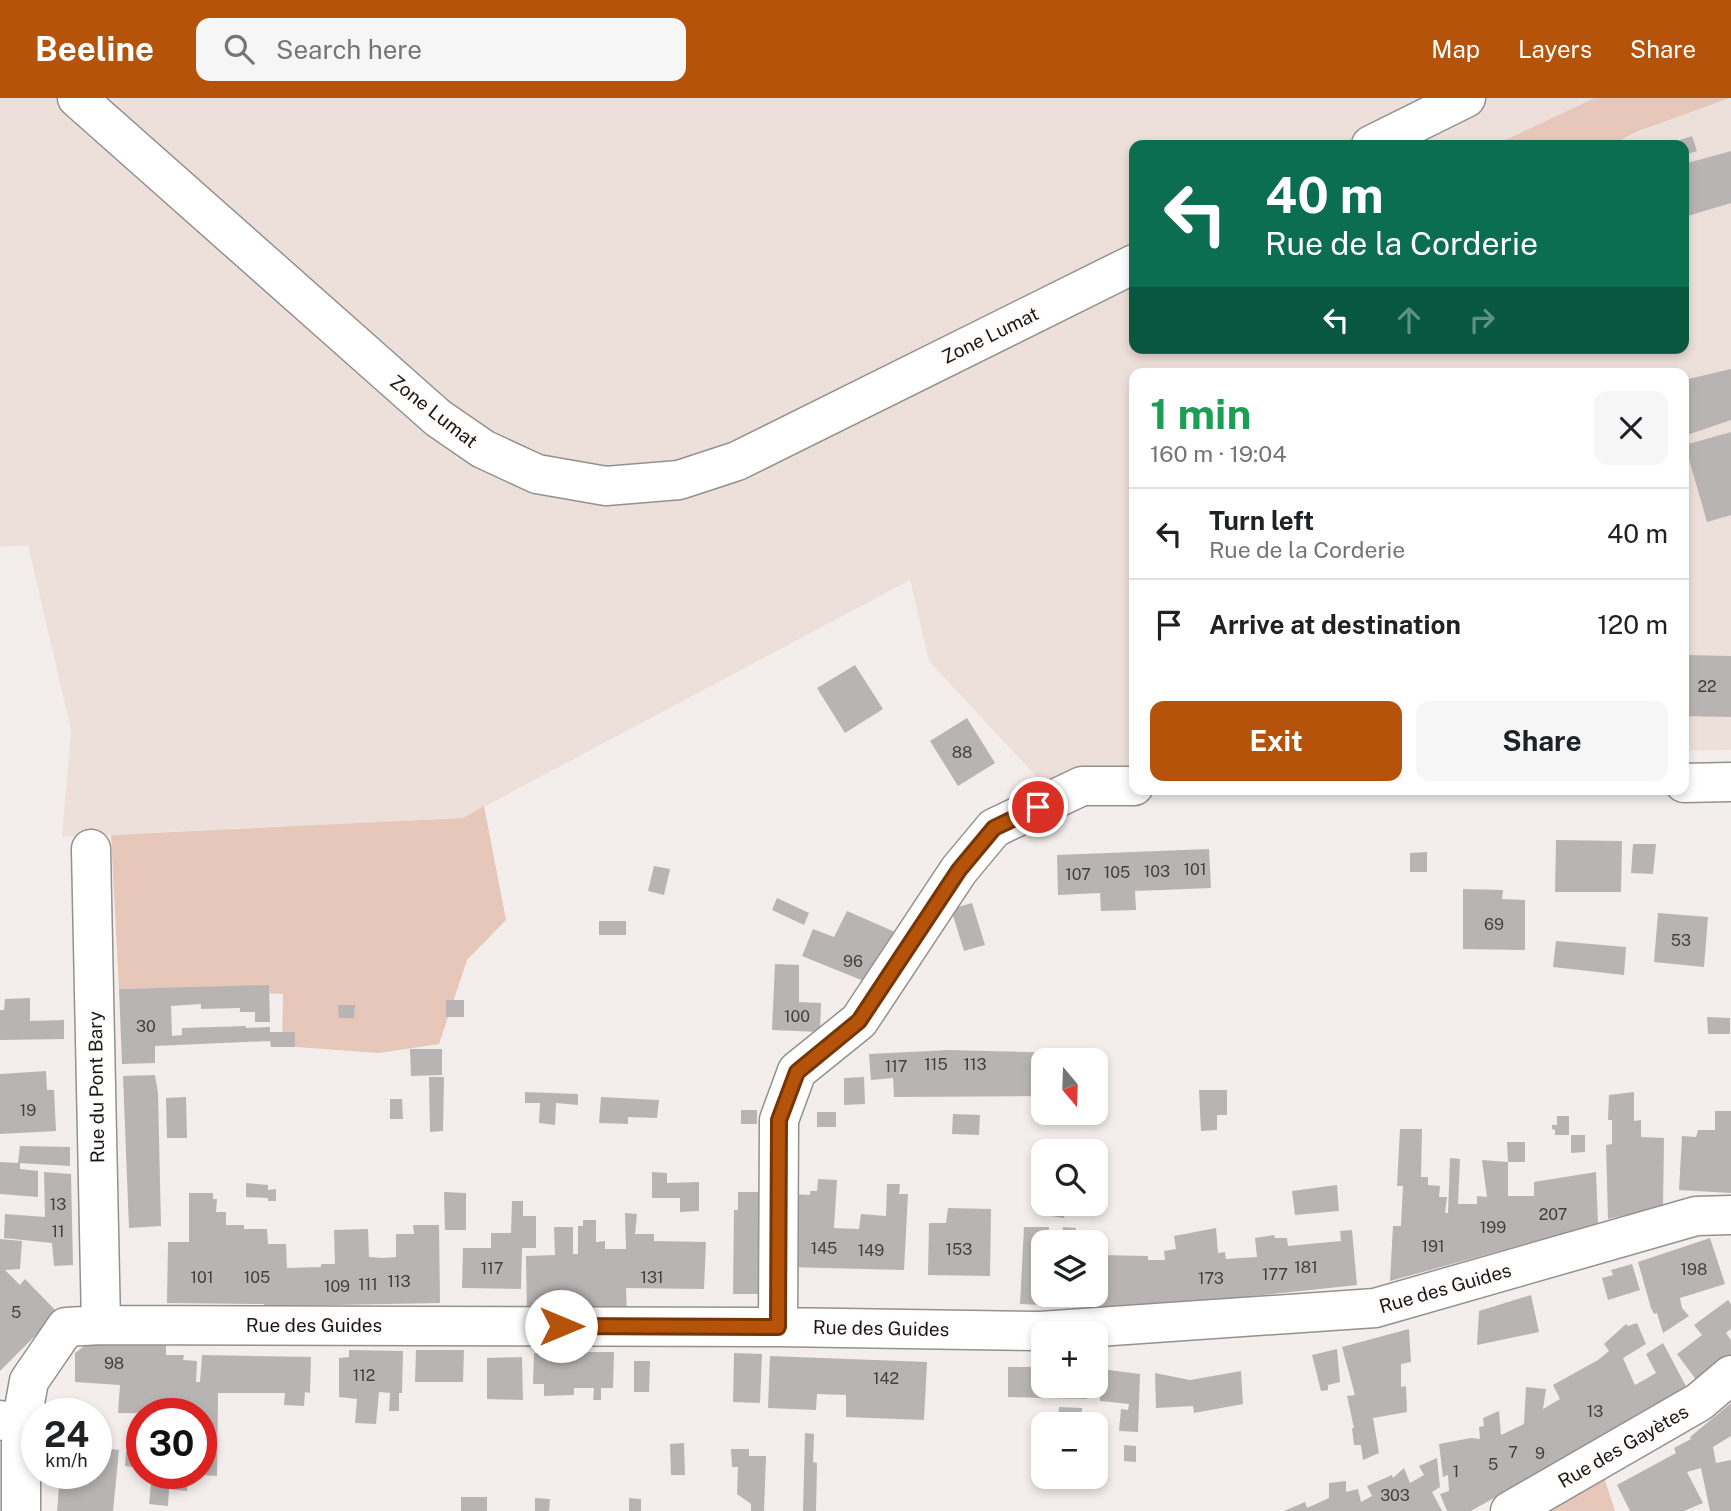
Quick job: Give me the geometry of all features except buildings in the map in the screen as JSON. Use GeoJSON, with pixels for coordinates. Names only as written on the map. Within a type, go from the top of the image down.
{"type":"FeatureCollection","features":[{"type":"Feature","properties":{"kind":"street","name":"Zone Lumat"},"geometry":{"type":"LineString","coordinates":[[77,98],[438,418],[483,449],[537,474],[606,486],[679,480],[737,461],[1129,266]]}},
{"type":"Feature","properties":{"kind":"street"},"geometry":{"type":"LineString","coordinates":[[1381,140],[1466,98]]}},
{"type":"Feature","properties":{"kind":"street"},"geometry":{"type":"LineString","coordinates":[[1689,783],[1731,782]]}},
{"type":"Feature","properties":{"kind":"street"},"geometry":{"type":"LineString","coordinates":[[778,1327],[779,1120],[797,1072],[859,1021],[959,870],[994,828],[1082,786],[1129,786]]}},
{"type":"Feature","properties":{"kind":"street","name":"Rue du Pont Bary"},"geometry":{"type":"LineString","coordinates":[[91,849],[101,1325]]}},
{"type":"Feature","properties":{"kind":"street","name":"Rue des Guides"},"geometry":{"type":"LineString","coordinates":[[11,1422],[29,1381],[66,1327],[778,1327],[1040,1331],[1375,1308],[1696,1216],[1731,1215]]}},
{"type":"Feature","properties":{"kind":"street","name":"Rue des Gayètes"},"geometry":{"type":"LineString","coordinates":[[1510,1511],[1699,1402],[1731,1375]]}},
{"type":"Feature","properties":{"kind":"street"},"geometry":{"type":"LineString","coordinates":[[11,1422],[21,1511]]}},
{"type":"Feature","properties":{"kind":"shaded area"},"geometry":{"type":"Polygon","coordinates":[[[0,98],[1606,98],[1509,140],[1129,140],[1129,354],[1689,354],[1689,140],[1622,140],[1662,121],[1731,98],[1731,750],[1689,751],[1689,368],[1129,368],[1129,777],[1044,785],[929,661],[910,580],[463,818],[62,837],[71,730],[28,545],[0,547],[0,98]]]}},
{"type":"Feature","properties":{"kind":"shaded area"},"geometry":{"type":"Polygon","coordinates":[[[1595,98],[1730,98],[1641,130],[1621,140],[1506,140],[1595,98]]]}},
{"type":"Feature","properties":{"kind":"shaded area"},"geometry":{"type":"Polygon","coordinates":[[[484,806],[506,920],[467,960],[439,1044],[379,1053],[282,1046],[283,994],[170,988],[119,989],[111,835],[463,818],[484,806]]]}},
{"type":"Feature","properties":{"kind":"shaded area"},"geometry":{"type":"Polygon","coordinates":[[[1603,1474],[1615,1511],[1533,1511],[1603,1474]]]}},
{"type":"Feature","properties":{"kind":"route"},"geometry":{"type":"LineString","coordinates":[[561,1326],[778,1327],[779,1120],[797,1072],[859,1021],[959,870],[994,828],[1038,807]]}}]}
